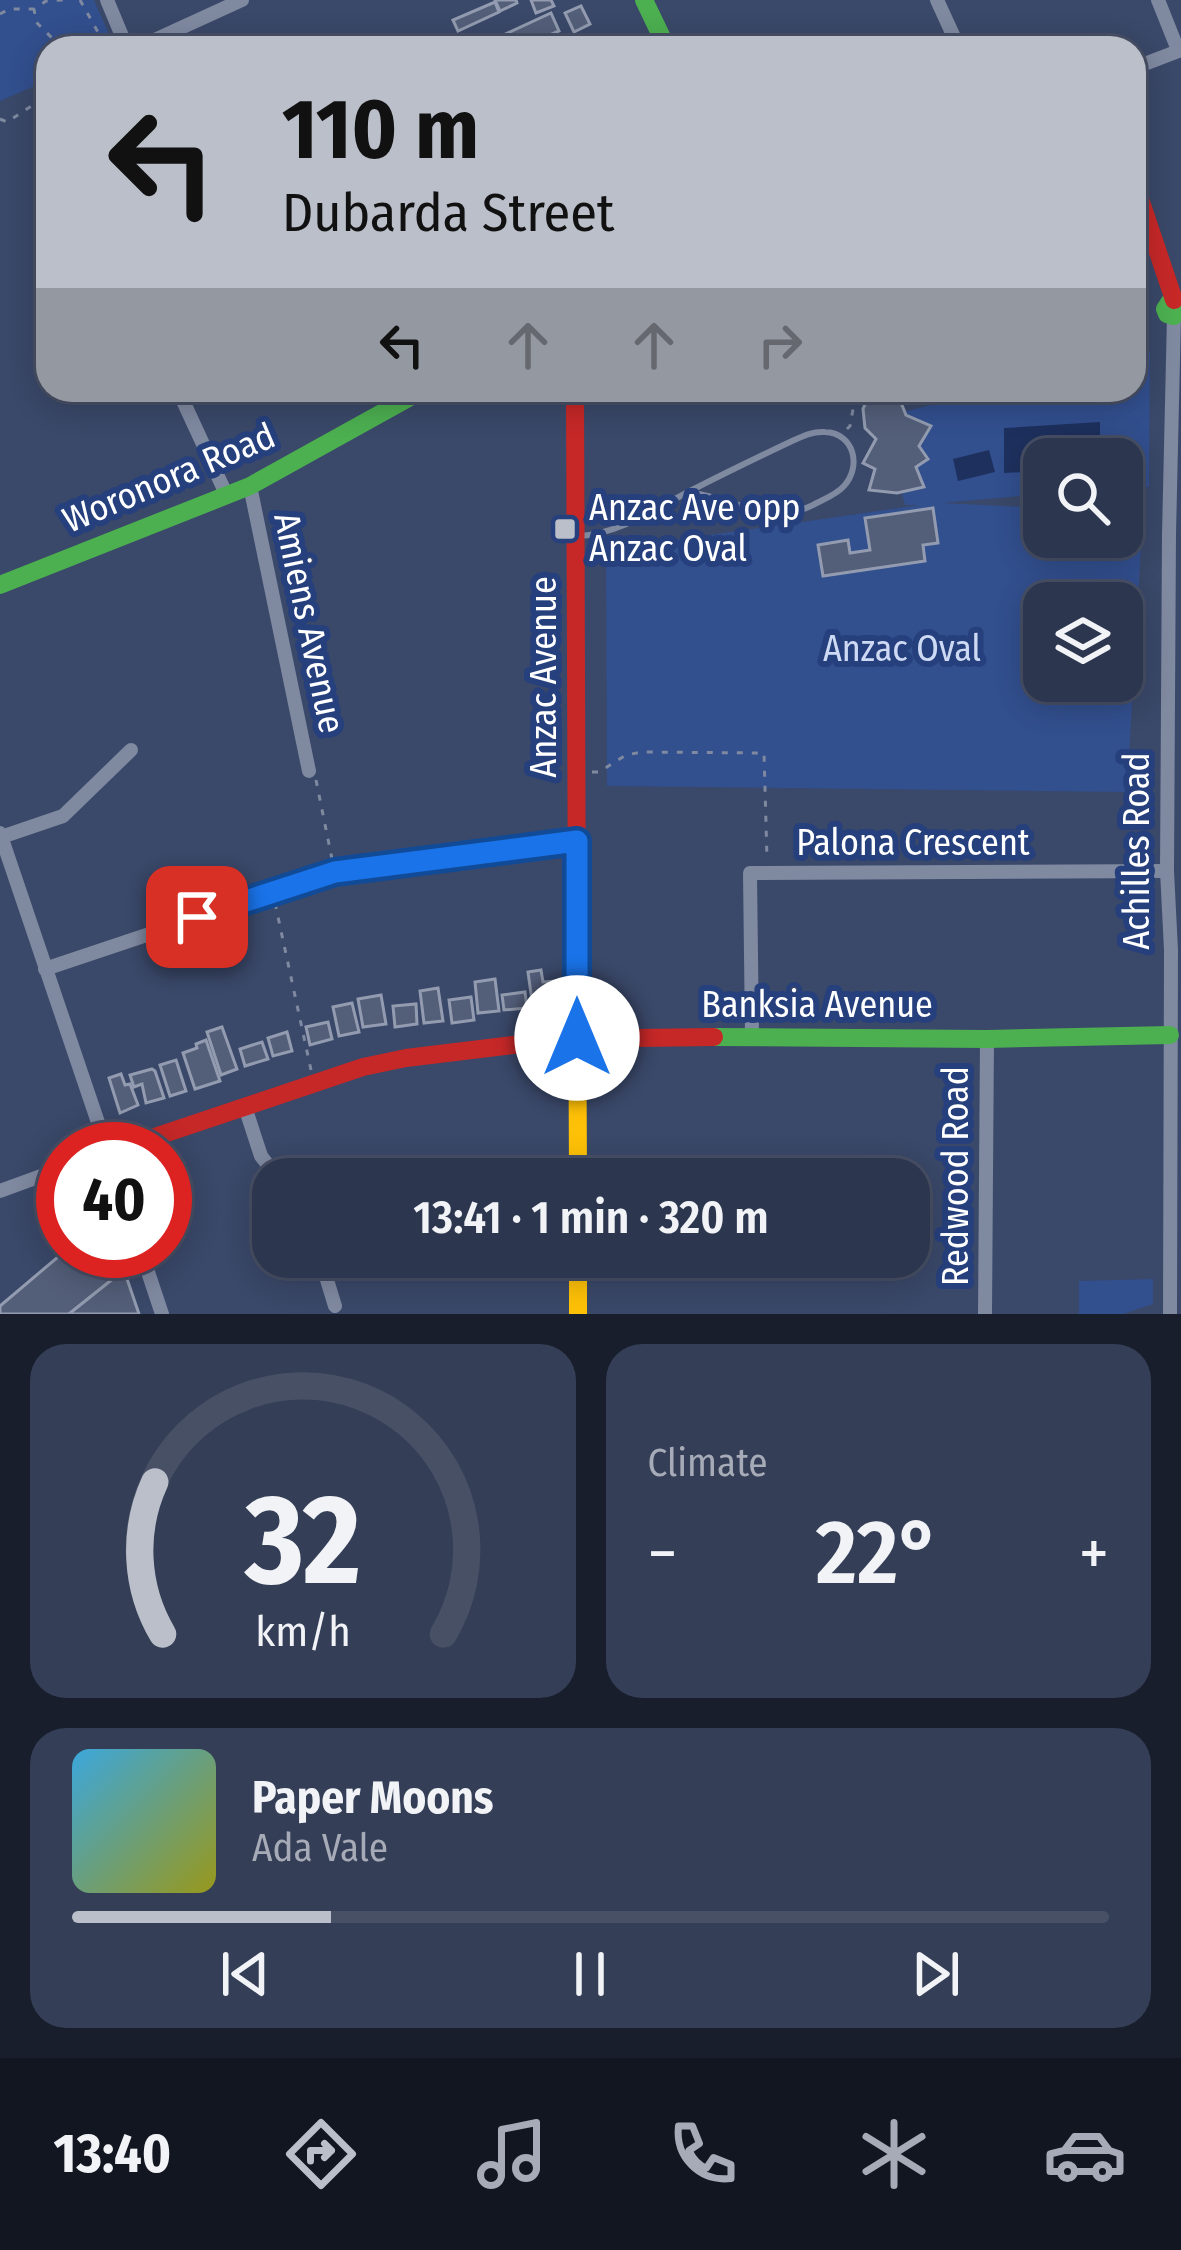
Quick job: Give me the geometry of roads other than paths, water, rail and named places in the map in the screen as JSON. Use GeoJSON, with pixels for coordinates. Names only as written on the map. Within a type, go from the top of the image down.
{"type":"FeatureCollection","features":[{"type":"Feature","properties":{"kind":"street"},"geometry":{"type":"LineString","coordinates":[[106,0],[124,36]]}},
{"type":"Feature","properties":{"kind":"street"},"geometry":{"type":"LineString","coordinates":[[152,36],[242,0]]}},
{"type":"Feature","properties":{"kind":"street"},"geometry":{"type":"LineString","coordinates":[[644,0],[661,36]]}},
{"type":"Feature","properties":{"kind":"street"},"geometry":{"type":"LineString","coordinates":[[937,0],[954,36]]}},
{"type":"Feature","properties":{"kind":"street"},"geometry":{"type":"LineString","coordinates":[[1146,63],[1180,50],[1158,0]]}},
{"type":"Feature","properties":{"kind":"street","name":"Achilles Road"},"geometry":{"type":"LineString","coordinates":[[1146,216],[1177,308],[1169,534],[1167,872],[1176,950],[1170,1035],[1170,1314]]}},
{"type":"Feature","properties":{"kind":"street"},"geometry":{"type":"LineString","coordinates":[[184,402],[227,496]]}},
{"type":"Feature","properties":{"kind":"street","name":"Woronora Road"},"geometry":{"type":"LineString","coordinates":[[0,585],[250,486],[401,402]]}},
{"type":"Feature","properties":{"kind":"street","name":"Anzac Avenue"},"geometry":{"type":"LineString","coordinates":[[575,402],[578,1158]]}},
{"type":"Feature","properties":{"kind":"street","name":"Amiens Avenue"},"geometry":{"type":"LineString","coordinates":[[250,486],[309,771]]}},
{"type":"Feature","properties":{"kind":"street"},"geometry":{"type":"LineString","coordinates":[[97,1122],[1,835],[63,816],[131,749]]}},
{"type":"Feature","properties":{"kind":"street"},"geometry":{"type":"LineString","coordinates":[[45,969],[335,872],[577,841]]}},
{"type":"Feature","properties":{"kind":"street","name":"Palona Crescent"},"geometry":{"type":"LineString","coordinates":[[752,1036],[750,873],[1167,872]]}},
{"type":"Feature","properties":{"kind":"street","name":"Banksia Avenue"},"geometry":{"type":"LineString","coordinates":[[192,1125],[363,1067],[577,1038],[1170,1035]]}},
{"type":"Feature","properties":{"kind":"street","name":"Redwood Road"},"geometry":{"type":"LineString","coordinates":[[985,1314],[987,1039]]}},
{"type":"Feature","properties":{"kind":"street"},"geometry":{"type":"LineString","coordinates":[[245,1107],[263,1158]]}},
{"type":"Feature","properties":{"kind":"street"},"geometry":{"type":"LineString","coordinates":[[0,1191],[36,1178]]}},
{"type":"Feature","properties":{"kind":"street"},"geometry":{"type":"LineString","coordinates":[[150,1278],[162,1314]]}},
{"type":"Feature","properties":{"kind":"street"},"geometry":{"type":"LineString","coordinates":[[326,1278],[334,1306]]}},
{"type":"Feature","properties":{"kind":"street"},"geometry":{"type":"LineString","coordinates":[[578,1278],[578,1314]]}},
{"type":"Feature","properties":{"kind":"lane"},"geometry":{"type":"LineString","coordinates":[[577,536],[610,531],[688,492],[806,434],[840,435],[855,458],[845,485],[794,513],[769,514],[713,495],[688,492]]}},
{"type":"Feature","properties":{"kind":"place","name":"Anzac Ave opp Anzac Oval"},"geometry":{"type":"Point","coordinates":[565,529]}},
{"type":"Feature","properties":{"kind":"park label","name":"Anzac Oval"},"geometry":{"type":"Point","coordinates":[902,649]}}]}
